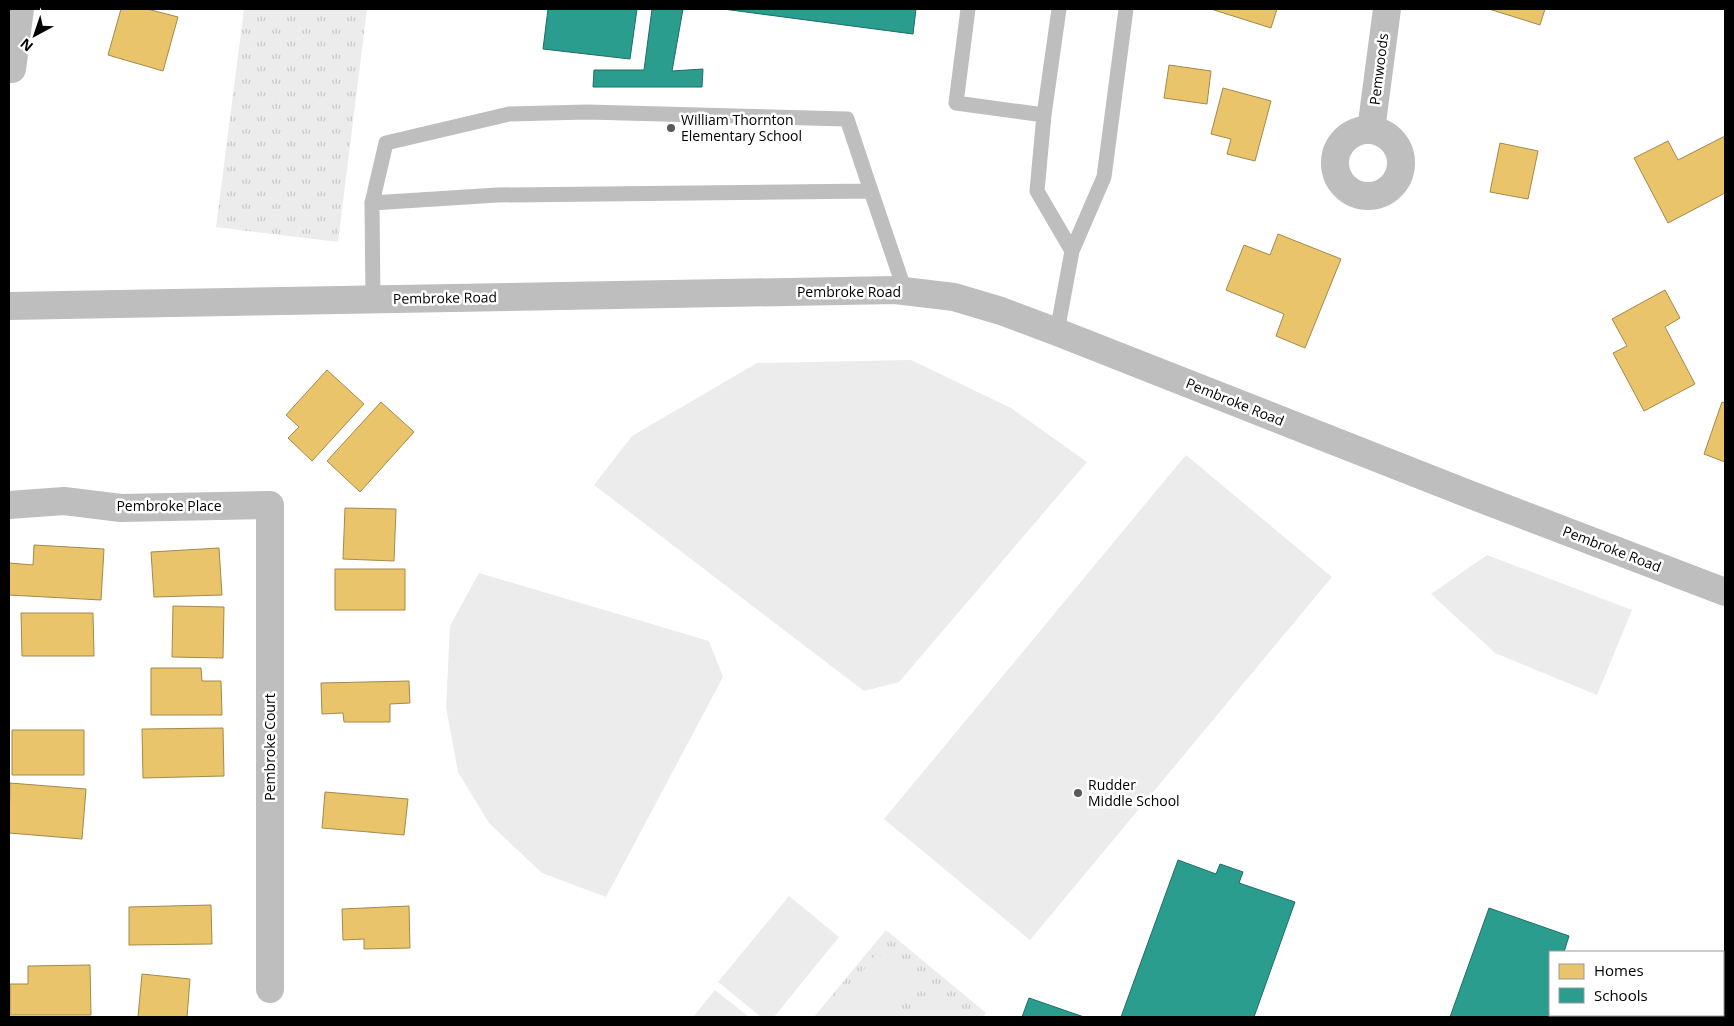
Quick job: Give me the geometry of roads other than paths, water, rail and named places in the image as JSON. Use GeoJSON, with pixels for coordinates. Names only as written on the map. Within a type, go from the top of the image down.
{"type":"FeatureCollection","features":[{"type":"Feature","properties":{"kind":"street"},"geometry":{"type":"LineString","coordinates":[[10,69],[20,9]]}},
{"type":"Feature","properties":{"kind":"street","name":"Pemwoods"},"geometry":{"type":"LineString","coordinates":[[1372,130],[1387,9]]}},
{"type":"Feature","properties":{"kind":"street","name":"Pembroke Road"},"geometry":{"type":"LineString","coordinates":[[9,306],[905,291],[954,297],[1001,311],[1057,332],[1466,493],[1725,592]]}},
{"type":"Feature","properties":{"kind":"street","name":"Pembroke Place"},"geometry":{"type":"LineString","coordinates":[[9,505],[64,500],[122,508],[270,504]]}},
{"type":"Feature","properties":{"kind":"street","name":"Pembroke Court"},"geometry":{"type":"LineString","coordinates":[[270,504],[270,989]]}},
{"type":"Feature","properties":{"kind":"lane"},"geometry":{"type":"LineString","coordinates":[[968,9],[956,103],[1044,115]]}},
{"type":"Feature","properties":{"kind":"lane"},"geometry":{"type":"LineString","coordinates":[[1059,9],[1044,115],[1037,191],[1072,250]]}},
{"type":"Feature","properties":{"kind":"lane"},"geometry":{"type":"LineString","coordinates":[[1057,332],[1072,250],[1104,177],[1126,9]]}},
{"type":"Feature","properties":{"kind":"lane"},"geometry":{"type":"LineString","coordinates":[[374,300],[372,203],[386,143],[509,114],[548,113],[847,119],[905,291]]}},
{"type":"Feature","properties":{"kind":"lane"},"geometry":{"type":"LineString","coordinates":[[372,203],[497,195],[871,191]]}},
{"type":"Feature","properties":{"kind":"place","name":"William Thornton Elementary School"},"geometry":{"type":"Point","coordinates":[671,128]}},
{"type":"Feature","properties":{"kind":"place","name":"Rudder Middle School"},"geometry":{"type":"Point","coordinates":[1078,793]}}]}
